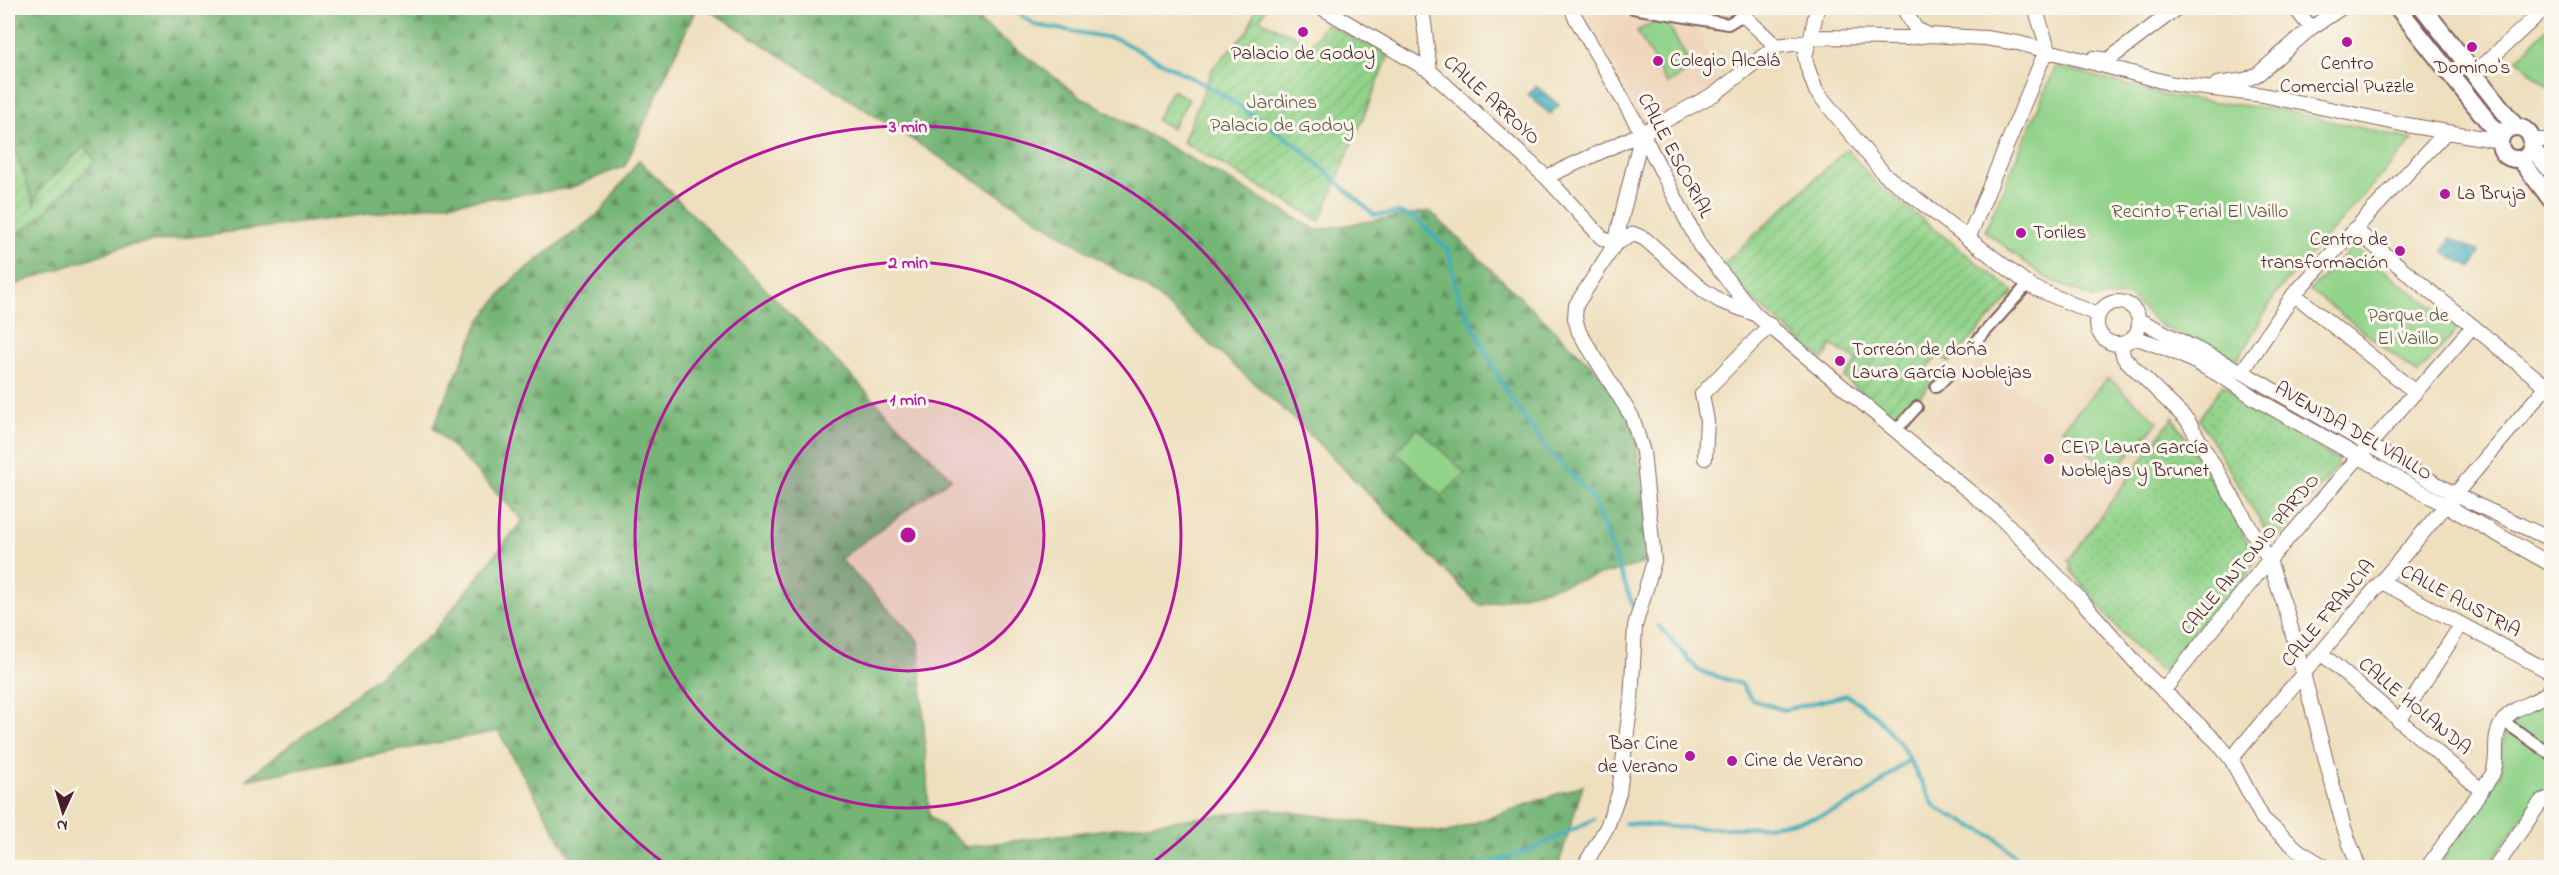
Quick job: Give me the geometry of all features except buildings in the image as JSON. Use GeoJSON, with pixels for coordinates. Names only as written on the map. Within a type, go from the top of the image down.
{"type":"FeatureCollection","features":[{"type":"Feature","properties":{"kind":"street","name":"CALLE ARROYO"},"geometry":{"type":"LineString","coordinates":[[1322,8],[1430,71],[1546,177],[1602,238],[1615,244]]}},
{"type":"Feature","properties":{"kind":"street"},"geometry":{"type":"LineString","coordinates":[[1422,8],[1430,71]]}},
{"type":"Feature","properties":{"kind":"street","name":"CALLE ESCORIAL"},"geometry":{"type":"LineString","coordinates":[[1575,8],[1574,15],[1642,132],[1700,246],[1755,314]]}},
{"type":"Feature","properties":{"kind":"street"},"geometry":{"type":"LineString","coordinates":[[1633,8],[1728,24],[1743,15],[1776,46]]}},
{"type":"Feature","properties":{"kind":"street"},"geometry":{"type":"LineString","coordinates":[[1817,8],[1806,56],[1806,66],[1816,91],[1884,174],[2028,284],[2098,315]]}},
{"type":"Feature","properties":{"kind":"street"},"geometry":{"type":"LineString","coordinates":[[1904,8],[1916,29],[1929,35]]}},
{"type":"Feature","properties":{"kind":"street"},"geometry":{"type":"LineString","coordinates":[[2036,8],[2049,51]]}},
{"type":"Feature","properties":{"kind":"street"},"geometry":{"type":"LineString","coordinates":[[2067,56],[2108,60],[2176,8]]}},
{"type":"Feature","properties":{"kind":"street"},"geometry":{"type":"LineString","coordinates":[[2295,8],[2311,28]]}},
{"type":"Feature","properties":{"kind":"street"},"geometry":{"type":"LineString","coordinates":[[2173,84],[2227,84],[2245,80],[2258,74],[2311,28],[2341,8]]}},
{"type":"Feature","properties":{"kind":"street"},"geometry":{"type":"LineString","coordinates":[[2398,8],[2500,139],[2505,155],[2552,140]]}},
{"type":"Feature","properties":{"kind":"street"},"geometry":{"type":"LineString","coordinates":[[2423,8],[2516,127],[2528,132],[2528,148],[2550,198]]}},
{"type":"Feature","properties":{"kind":"street"},"geometry":{"type":"LineString","coordinates":[[2474,74],[2545,8]]}},
{"type":"Feature","properties":{"kind":"street"},"geometry":{"type":"LineString","coordinates":[[1546,177],[1642,132],[1716,93],[1776,46],[1810,40],[1906,38],[1929,35],[1985,38],[2049,51],[2173,84],[2263,95],[2446,132],[2500,139]]}},
{"type":"Feature","properties":{"kind":"street"},"geometry":{"type":"LineString","coordinates":[[1968,239],[2042,60],[2049,51]]}},
{"type":"Feature","properties":{"kind":"street"},"geometry":{"type":"LineString","coordinates":[[2500,139],[2504,132],[2516,127]]}},
{"type":"Feature","properties":{"kind":"street"},"geometry":{"type":"LineString","coordinates":[[1583,867],[1607,827],[1619,793],[1631,701],[1635,626],[1654,561],[1643,452],[1632,417],[1579,332],[1575,318],[1576,305],[1615,244],[1642,132]]}},
{"type":"Feature","properties":{"kind":"street"},"geometry":{"type":"LineString","coordinates":[[2242,372],[2294,294],[2446,132]]}},
{"type":"Feature","properties":{"kind":"street"},"geometry":{"type":"LineString","coordinates":[[2528,148],[2552,172]]}},
{"type":"Feature","properties":{"kind":"street"},"geometry":{"type":"LineString","coordinates":[[1621,214],[1634,234],[1645,238],[1703,290],[1720,301],[1755,314],[1770,325],[2000,517],[2079,598],[2111,637],[2231,759],[2263,819],[2299,851],[2327,867]]}},
{"type":"Feature","properties":{"kind":"street"},"geometry":{"type":"LineString","coordinates":[[2354,229],[2550,386]]}},
{"type":"Feature","properties":{"kind":"street"},"geometry":{"type":"LineString","coordinates":[[1615,244],[1634,234]]}},
{"type":"Feature","properties":{"kind":"street"},"geometry":{"type":"LineString","coordinates":[[1977,341],[2028,284]]}},
{"type":"Feature","properties":{"kind":"street"},"geometry":{"type":"LineString","coordinates":[[2294,294],[2415,392]]}},
{"type":"Feature","properties":{"kind":"street"},"geometry":{"type":"LineString","coordinates":[[2116,302],[2131,306],[2139,320],[2133,338],[2120,344],[2104,339],[2096,324],[2098,315],[2108,304],[2116,302]]}},
{"type":"Feature","properties":{"kind":"street","name":"AVENIDA DEL VAILLO"},"geometry":{"type":"LineString","coordinates":[[2139,320],[2242,372],[2456,495],[2552,540]]}},
{"type":"Feature","properties":{"kind":"street"},"geometry":{"type":"LineString","coordinates":[[1705,458],[1707,421],[1702,394],[1770,325]]}},
{"type":"Feature","properties":{"kind":"street","name":"CALLE ANTONIO PARDO"},"geometry":{"type":"LineString","coordinates":[[2163,691],[2269,560],[2473,326]]}},
{"type":"Feature","properties":{"kind":"street","name":"AVENIDA DEL VAILLO"},"geometry":{"type":"LineString","coordinates":[[2133,338],[2154,344],[2234,384],[2256,399],[2445,507],[2552,565]]}},
{"type":"Feature","properties":{"kind":"street"},"geometry":{"type":"LineString","coordinates":[[2120,344],[2124,357],[2188,421],[2269,560],[2286,613],[2344,828],[2359,867]]}},
{"type":"Feature","properties":{"kind":"street"},"geometry":{"type":"LineString","coordinates":[[1936,387],[1949,374]]}},
{"type":"Feature","properties":{"kind":"street","name":"CALLE FRANCIA"},"geometry":{"type":"LineString","coordinates":[[2231,759],[2550,386]]}},
{"type":"Feature","properties":{"kind":"street"},"geometry":{"type":"LineString","coordinates":[[1896,430],[1917,407]]}},
{"type":"Feature","properties":{"kind":"street","name":"CALLE AUSTRIA"},"geometry":{"type":"LineString","coordinates":[[2382,582],[2552,673]]}},
{"type":"Feature","properties":{"kind":"street"},"geometry":{"type":"LineString","coordinates":[[2399,721],[2461,625]]}},
{"type":"Feature","properties":{"kind":"street","name":"CALLE HOLANDA"},"geometry":{"type":"LineString","coordinates":[[2322,654],[2481,790]]}},
{"type":"Feature","properties":{"kind":"street"},"geometry":{"type":"LineString","coordinates":[[2427,867],[2495,768],[2496,734],[2503,721],[2511,711],[2544,696],[2552,687]]}},
{"type":"Feature","properties":{"kind":"street"},"geometry":{"type":"LineString","coordinates":[[2503,721],[2552,755]]}},
{"type":"Feature","properties":{"kind":"street"},"geometry":{"type":"LineString","coordinates":[[2495,867],[2540,803],[2552,798]]}},
{"type":"Feature","properties":{"kind":"shaded area","name":"Colegio Alcalá"},"geometry":{"type":"Polygon","coordinates":[[[1581,8],[1615,8],[1698,22],[1709,69],[1717,85],[1645,125],[1596,35],[1578,15],[1581,8]]]}},
{"type":"Feature","properties":{"kind":"shaded area","name":"CEIP Laura García Noblejas y Brunet"},"geometry":{"type":"Polygon","coordinates":[[[1979,361],[2059,420],[2103,365],[2167,424],[2068,561],[1990,488],[1922,430],[1979,361]]]}},
{"type":"Feature","properties":{"kind":"green space"},"geometry":{"type":"Polygon","coordinates":[[[8,8],[696,8],[625,166],[570,188],[128,245],[8,287],[8,8]]]}},
{"type":"Feature","properties":{"kind":"green space"},"geometry":{"type":"Polygon","coordinates":[[[706,8],[961,8],[1081,97],[1317,230],[1430,211],[1616,389],[1632,417],[1654,561],[1480,606],[1294,419],[1153,293],[706,8]]]}},
{"type":"Feature","properties":{"kind":"green space","name":"Jardines Palacio de Godoy"},"geometry":{"type":"Polygon","coordinates":[[[1256,8],[1266,8],[1260,20],[1303,40],[1302,44],[1309,48],[1325,24],[1389,55],[1320,221],[1183,142],[1213,68],[1248,31],[1256,8]]]}},
{"type":"Feature","properties":{"kind":"green space"},"geometry":{"type":"Polygon","coordinates":[[[2405,8],[2415,8],[2504,122],[2499,127],[2405,8]]]}},
{"type":"Feature","properties":{"kind":"green space"},"geometry":{"type":"Polygon","coordinates":[[[1664,17],[1693,69],[1667,84],[1637,31],[1664,17]]]}},
{"type":"Feature","properties":{"kind":"green space"},"geometry":{"type":"Polygon","coordinates":[[[2551,24],[2552,90],[2517,59],[2551,24]]]}},
{"type":"Feature","properties":{"kind":"green space","name":"Recinto Ferial El Vaillo"},"geometry":{"type":"Polygon","coordinates":[[[2056,66],[2166,96],[2287,111],[2413,140],[2277,292],[2238,359],[2161,326],[2129,296],[2093,298],[2043,276],[1985,231],[2056,66]]]}},
{"type":"Feature","properties":{"kind":"green space"},"geometry":{"type":"Polygon","coordinates":[[[1172,90],[1189,99],[1172,128],[1156,120],[1172,90]]]}},
{"type":"Feature","properties":{"kind":"green space"},"geometry":{"type":"Polygon","coordinates":[[[85,146],[95,161],[34,224],[8,236],[8,154],[16,153],[34,204],[41,189],[85,146]]]}},
{"type":"Feature","properties":{"kind":"green space"},"geometry":{"type":"Polygon","coordinates":[[[1847,149],[1875,182],[2014,292],[1949,363],[1940,354],[1927,368],[1937,377],[1897,422],[1844,378],[1858,361],[1832,345],[1823,360],[1754,301],[1721,266],[1847,149]]]}},
{"type":"Feature","properties":{"kind":"green space"},"geometry":{"type":"Polygon","coordinates":[[[639,160],[951,478],[840,559],[919,641],[929,815],[966,847],[1268,809],[1445,833],[1583,785],[1558,867],[576,867],[498,731],[245,780],[433,633],[523,520],[433,427],[480,321],[514,278],[601,212],[639,160]]]}},
{"type":"Feature","properties":{"kind":"green space","name":"Parque de El Vaillo"},"geometry":{"type":"Polygon","coordinates":[[[2353,247],[2459,327],[2418,374],[2310,290],[2353,247]]]}},
{"type":"Feature","properties":{"kind":"green space"},"geometry":{"type":"Polygon","coordinates":[[[2108,378],[2158,422],[2112,473],[2062,429],[2108,378]]]}},
{"type":"Feature","properties":{"kind":"green space"},"geometry":{"type":"Polygon","coordinates":[[[2222,385],[2229,388],[2244,404],[2338,460],[2337,467],[2279,536],[2269,536],[2199,419],[2222,385]]]}},
{"type":"Feature","properties":{"kind":"green space"},"geometry":{"type":"Polygon","coordinates":[[[2173,417],[2240,527],[2256,560],[2244,579],[2165,671],[2144,657],[2116,626],[2070,569],[2072,565],[2068,561],[2173,417]]]}},
{"type":"Feature","properties":{"kind":"green space"},"geometry":{"type":"Polygon","coordinates":[[[1418,428],[1465,473],[1442,496],[1396,452],[1418,428]]]}},
{"type":"Feature","properties":{"kind":"green space"},"geometry":{"type":"Polygon","coordinates":[[[2551,701],[2551,792],[2537,797],[2487,867],[2436,868],[2501,773],[2501,748],[2506,731],[2527,710],[2551,701]]]}},
{"type":"Feature","properties":{"kind":"water"},"geometry":{"type":"Polygon","coordinates":[[[1536,86],[1559,105],[1550,114],[1528,95],[1536,86]]]}},
{"type":"Feature","properties":{"kind":"water"},"geometry":{"type":"Polygon","coordinates":[[[2450,238],[2480,252],[2472,267],[2443,253],[2450,238]]]}},
{"type":"Feature","properties":{"kind":"waterway"},"geometry":{"type":"LineString","coordinates":[[1012,8],[1035,25],[1117,39],[1217,91],[1298,146],[1374,215],[1399,213],[1416,218],[1449,251],[1458,296],[1508,395],[1543,444],[1592,497],[1635,611]]}},
{"type":"Feature","properties":{"kind":"waterway"},"geometry":{"type":"LineString","coordinates":[[1659,626],[1699,671],[1741,684],[1752,700],[1784,710],[1847,695],[1875,715],[1901,745],[1935,807],[1994,837],[2029,868]]}},
{"type":"Feature","properties":{"kind":"waterway"},"geometry":{"type":"LineString","coordinates":[[1625,823],[1744,828],[1806,819],[1834,811],[1858,799],[1908,760]]}},
{"type":"Feature","properties":{"kind":"waterway"},"geometry":{"type":"LineString","coordinates":[[1465,868],[1515,855],[1594,819]]}},
{"type":"Feature","properties":{"kind":"place","name":"Palacio de Godoy"},"geometry":{"type":"Point","coordinates":[1303,32]}},
{"type":"Feature","properties":{"kind":"place","name":"Centro Comercial Puzzle"},"geometry":{"type":"Point","coordinates":[2347,42]}},
{"type":"Feature","properties":{"kind":"place","name":"Domino's"},"geometry":{"type":"Point","coordinates":[2472,47]}},
{"type":"Feature","properties":{"kind":"place","name":"Colegio Alcalá"},"geometry":{"type":"Point","coordinates":[1658,61]}},
{"type":"Feature","properties":{"kind":"place","name":"La Bruja"},"geometry":{"type":"Point","coordinates":[2445,194]}},
{"type":"Feature","properties":{"kind":"place","name":"Toriles"},"geometry":{"type":"Point","coordinates":[2021,233]}},
{"type":"Feature","properties":{"kind":"place","name":"Centro de transformación"},"geometry":{"type":"Point","coordinates":[2400,251]}},
{"type":"Feature","properties":{"kind":"place","name":"Torreón de doña Laura García Noblejas"},"geometry":{"type":"Point","coordinates":[1840,361]}},
{"type":"Feature","properties":{"kind":"place","name":"CEIP Laura García Noblejas y Brunet"},"geometry":{"type":"Point","coordinates":[2049,459]}},
{"type":"Feature","properties":{"kind":"place","name":"Bar Cine de Verano"},"geometry":{"type":"Point","coordinates":[1690,756]}},
{"type":"Feature","properties":{"kind":"place","name":"Cine de Verano"},"geometry":{"type":"Point","coordinates":[1732,761]}}]}
